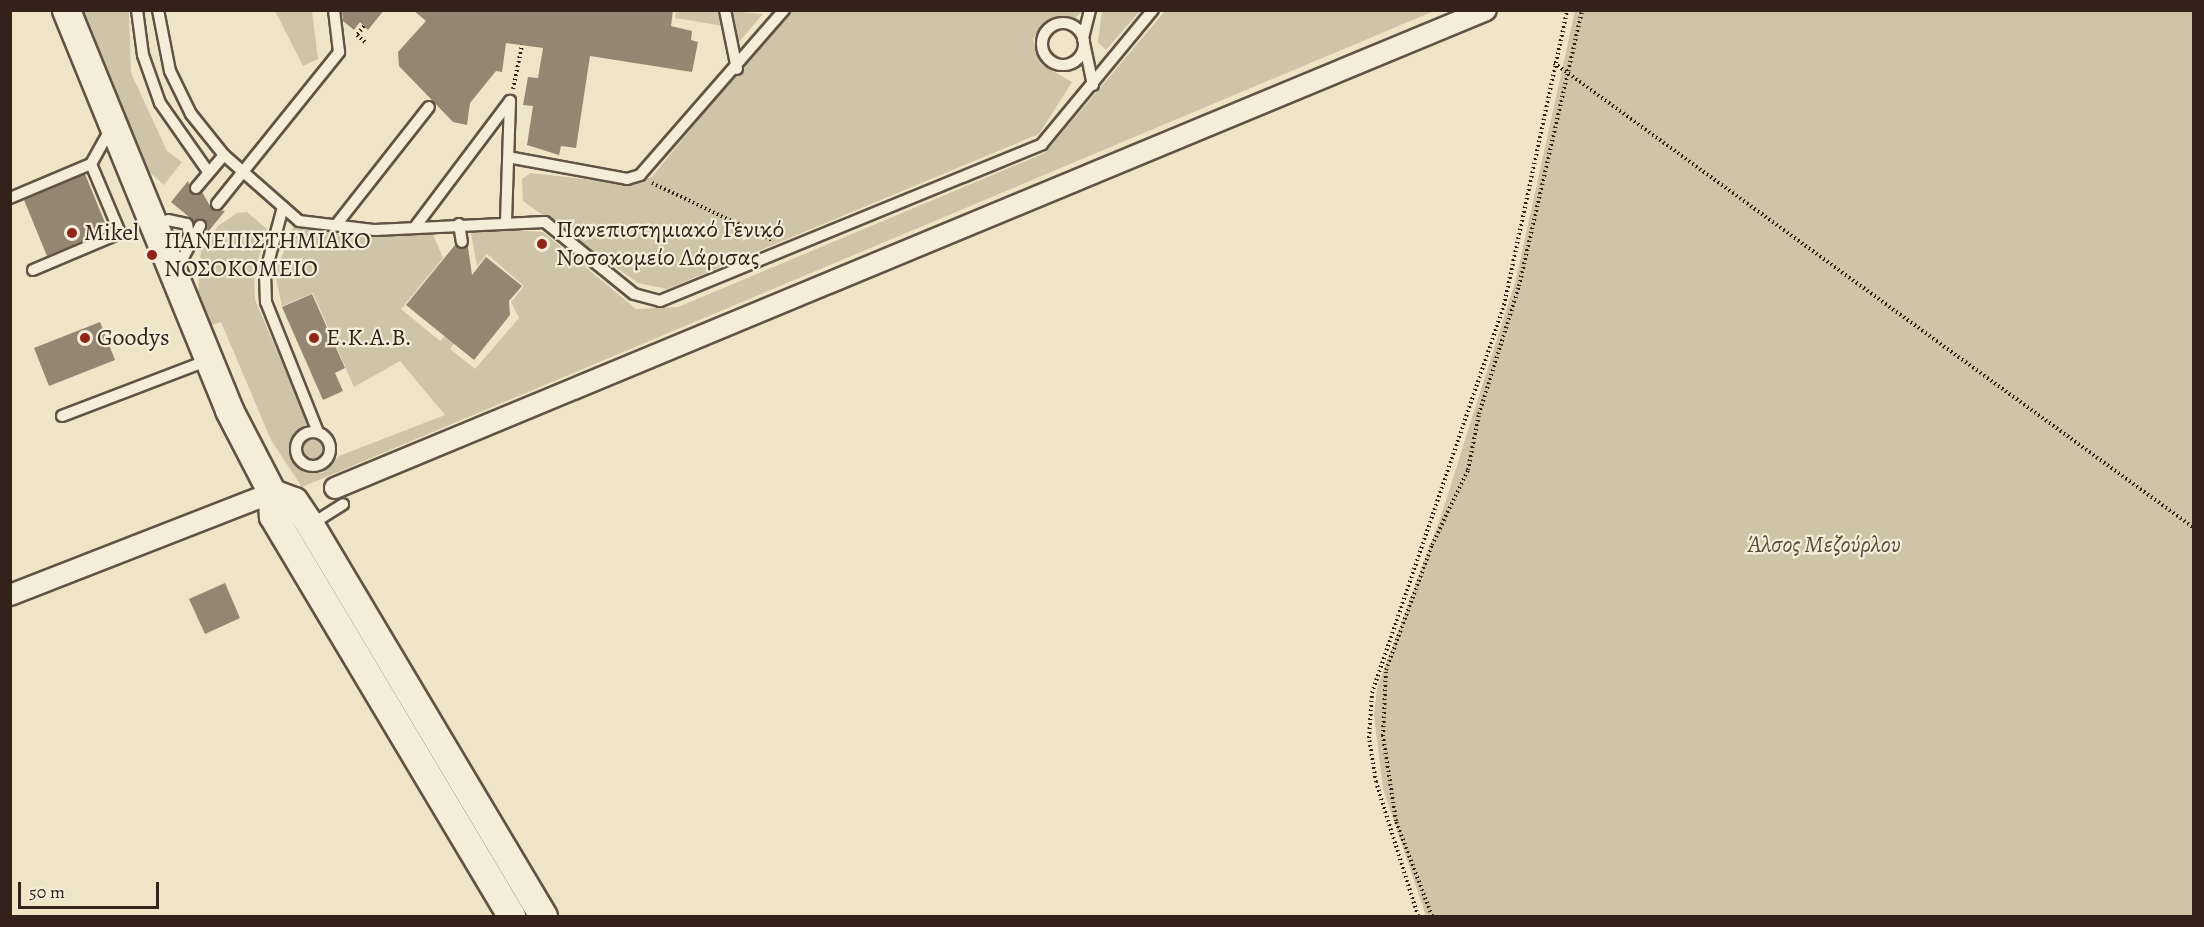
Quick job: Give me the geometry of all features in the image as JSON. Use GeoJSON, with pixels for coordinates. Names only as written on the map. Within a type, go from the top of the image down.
{"type":"FeatureCollection","features":[{"type":"Feature","properties":{"kind":"street"},"geometry":{"type":"LineString","coordinates":[[66,10],[113,125],[162,224],[177,278],[209,359],[272,493],[273,516],[511,916]]}},
{"type":"Feature","properties":{"kind":"street"},"geometry":{"type":"LineString","coordinates":[[339,496],[1486,10]]}},
{"type":"Feature","properties":{"kind":"street"},"geometry":{"type":"LineString","coordinates":[[10,595],[272,493],[294,501],[543,916]]}},
{"type":"Feature","properties":{"kind":"lane"},"geometry":{"type":"LineString","coordinates":[[137,10],[143,55],[159,103],[209,173]]}},
{"type":"Feature","properties":{"kind":"lane"},"geometry":{"type":"LineString","coordinates":[[158,10],[164,48],[180,93],[224,154],[299,220],[336,225],[415,227],[506,220],[545,222],[634,294],[651,301],[669,299],[1029,152],[1052,135],[1153,10]]}},
{"type":"Feature","properties":{"kind":"lane"},"geometry":{"type":"LineString","coordinates":[[217,204],[339,52],[334,10]]}},
{"type":"Feature","properties":{"kind":"lane"},"geometry":{"type":"LineString","coordinates":[[725,10],[737,69]]}},
{"type":"Feature","properties":{"kind":"lane"},"geometry":{"type":"LineString","coordinates":[[513,158],[634,177],[652,167],[737,69],[784,10]]}},
{"type":"Feature","properties":{"kind":"lane"},"geometry":{"type":"LineString","coordinates":[[1090,10],[1083,38],[1081,56],[1070,64],[1056,64],[1042,50],[1046,30],[1059,23],[1073,25],[1083,38],[1093,85]]}},
{"type":"Feature","properties":{"kind":"lane"},"geometry":{"type":"LineString","coordinates":[[506,220],[513,158],[510,101]]}},
{"type":"Feature","properties":{"kind":"lane"},"geometry":{"type":"LineString","coordinates":[[415,227],[510,101]]}},
{"type":"Feature","properties":{"kind":"lane"},"geometry":{"type":"LineString","coordinates":[[336,225],[429,107]]}},
{"type":"Feature","properties":{"kind":"lane"},"geometry":{"type":"LineString","coordinates":[[10,198],[91,164],[113,125]]}},
{"type":"Feature","properties":{"kind":"lane"},"geometry":{"type":"LineString","coordinates":[[196,188],[224,154]]}},
{"type":"Feature","properties":{"kind":"lane"},"geometry":{"type":"LineString","coordinates":[[33,270],[120,233],[91,164]]}},
{"type":"Feature","properties":{"kind":"lane"},"geometry":{"type":"LineString","coordinates":[[283,207],[265,274],[266,302],[318,432]]}},
{"type":"Feature","properties":{"kind":"lane"},"geometry":{"type":"LineString","coordinates":[[162,224],[179,208]]}},
{"type":"Feature","properties":{"kind":"lane"},"geometry":{"type":"LineString","coordinates":[[162,224],[187,224],[190,241]]}},
{"type":"Feature","properties":{"kind":"lane"},"geometry":{"type":"LineString","coordinates":[[459,224],[462,242]]}},
{"type":"Feature","properties":{"kind":"lane"},"geometry":{"type":"LineString","coordinates":[[177,278],[190,241],[200,226]]}},
{"type":"Feature","properties":{"kind":"lane"},"geometry":{"type":"LineString","coordinates":[[62,416],[209,359]]}},
{"type":"Feature","properties":{"kind":"lane"},"geometry":{"type":"LineString","coordinates":[[310,525],[339,496]]}},
{"type":"Feature","properties":{"kind":"path"},"geometry":{"type":"LineString","coordinates":[[1418,916],[1376,782],[1370,738],[1372,693],[1504,305],[1567,10]]}},
{"type":"Feature","properties":{"kind":"path"},"geometry":{"type":"LineString","coordinates":[[1432,916],[1396,821],[1383,736],[1385,681],[1432,545],[1468,470],[1479,414],[1519,286],[1565,71],[1582,10]]}},
{"type":"Feature","properties":{"kind":"path"},"geometry":{"type":"LineString","coordinates":[[364,26],[357,34],[365,42]]}},
{"type":"Feature","properties":{"kind":"path"},"geometry":{"type":"LineString","coordinates":[[510,101],[522,45]]}},
{"type":"Feature","properties":{"kind":"path"},"geometry":{"type":"LineString","coordinates":[[1554,63],[2193,528]]}},
{"type":"Feature","properties":{"kind":"path"},"geometry":{"type":"LineString","coordinates":[[634,177],[791,249]]}},
{"type":"Feature","properties":{"kind":"green space"},"geometry":{"type":"Polygon","coordinates":[[[78,11],[129,11],[131,73],[167,151],[182,162],[164,185],[144,167],[78,11]]]}},
{"type":"Feature","properties":{"kind":"green space"},"geometry":{"type":"Polygon","coordinates":[[[275,11],[312,11],[318,59],[303,66],[275,11]]]}},
{"type":"Feature","properties":{"kind":"green space"},"geometry":{"type":"Polygon","coordinates":[[[676,11],[719,11],[723,26],[675,18],[676,11]]]}},
{"type":"Feature","properties":{"kind":"green space"},"geometry":{"type":"Polygon","coordinates":[[[729,11],[763,14],[738,43],[734,40],[729,11]]]}},
{"type":"Feature","properties":{"kind":"green space"},"geometry":{"type":"Polygon","coordinates":[[[786,11],[1083,11],[1073,20],[1044,24],[1033,39],[1042,65],[1072,82],[1039,134],[667,289],[638,283],[523,201],[522,179],[530,173],[629,184],[652,177],[786,11]]]}},
{"type":"Feature","properties":{"kind":"green space"},"geometry":{"type":"Polygon","coordinates":[[[1102,11],[1140,11],[1106,50],[1098,42],[1102,11]]]}},
{"type":"Feature","properties":{"kind":"green space"},"geometry":{"type":"Polygon","coordinates":[[[1165,11],[1434,11],[302,487],[271,440],[221,322],[212,325],[198,292],[201,250],[218,226],[237,213],[247,212],[267,229],[254,274],[255,300],[308,423],[291,442],[290,456],[307,473],[323,473],[339,456],[445,415],[400,361],[354,387],[313,293],[282,306],[275,274],[293,227],[433,234],[443,258],[401,309],[440,341],[446,335],[455,342],[450,349],[475,369],[519,318],[511,302],[524,286],[487,254],[477,266],[470,228],[543,232],[636,309],[678,307],[1045,153],[1165,11]]]}},
{"type":"Feature","properties":{"kind":"green space","name":"Άλσος Μεζούρλου"},"geometry":{"type":"Polygon","coordinates":[[[1575,11],[2193,11],[2193,916],[1426,916],[1383,789],[1374,715],[1377,688],[1441,516],[1516,279],[1575,11]]]}},
{"type":"Feature","properties":{"kind":"green space"},"geometry":{"type":"Polygon","coordinates":[[[314,436],[323,440],[327,449],[323,458],[314,462],[305,458],[301,449],[305,440],[314,436]]]}},
{"type":"Feature","properties":{"kind":"building"},"geometry":{"type":"Polygon","coordinates":[[[342,10],[384,10],[368,30],[360,22],[354,30],[343,21],[342,10]]]}},
{"type":"Feature","properties":{"kind":"building"},"geometry":{"type":"Polygon","coordinates":[[[413,10],[673,10],[671,26],[692,31],[691,40],[698,42],[692,72],[590,56],[576,148],[561,146],[559,155],[527,145],[533,106],[523,105],[528,77],[538,78],[543,48],[506,43],[502,72],[496,71],[470,103],[467,125],[453,122],[399,66],[398,52],[426,21],[413,10]]]}},
{"type":"Feature","properties":{"kind":"building"},"geometry":{"type":"Polygon","coordinates":[[[85,174],[108,230],[47,256],[24,200],[85,174]]]}},
{"type":"Feature","properties":{"kind":"building"},"geometry":{"type":"Polygon","coordinates":[[[188,181],[192,194],[202,192],[212,209],[225,211],[208,232],[204,220],[194,221],[171,202],[188,181]]]}},
{"type":"Feature","properties":{"kind":"building"},"geometry":{"type":"Polygon","coordinates":[[[455,245],[468,247],[472,275],[486,257],[522,286],[509,301],[510,315],[474,360],[406,305],[455,245]]]}},
{"type":"Feature","properties":{"kind":"building","name":"E.K.A.B."},"geometry":{"type":"Polygon","coordinates":[[[312,294],[345,368],[335,373],[343,391],[323,400],[282,307],[312,294]]]}},
{"type":"Feature","properties":{"kind":"building"},"geometry":{"type":"Polygon","coordinates":[[[100,322],[115,360],[49,386],[34,348],[100,322]]]}},
{"type":"Feature","properties":{"kind":"building"},"geometry":{"type":"Polygon","coordinates":[[[225,583],[240,618],[205,634],[189,599],[225,583]]]}},
{"type":"Feature","properties":{"kind":"place","name":"Mikel"},"geometry":{"type":"Point","coordinates":[72,233]}},
{"type":"Feature","properties":{"kind":"place","name":"Πανεπιστημιακό Γενικό Νοσοκομείο Λάρισας"},"geometry":{"type":"Point","coordinates":[542,244]}},
{"type":"Feature","properties":{"kind":"place","name":"ΠΑΝΕΠΙΣΤΗΜΙΑΚΟ ΝΟΣΟΚΟΜΕΙΟ"},"geometry":{"type":"Point","coordinates":[152,255]}},
{"type":"Feature","properties":{"kind":"place","name":"Goodys"},"geometry":{"type":"Point","coordinates":[85,338]}},
{"type":"Feature","properties":{"kind":"place","name":"E.K.A.B."},"geometry":{"type":"Point","coordinates":[314,338]}}]}
